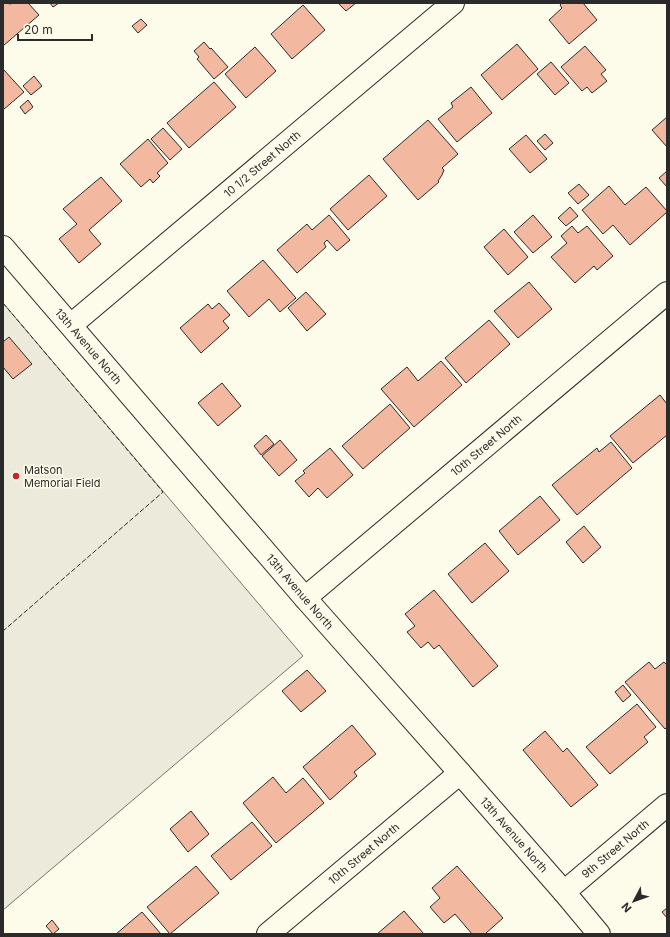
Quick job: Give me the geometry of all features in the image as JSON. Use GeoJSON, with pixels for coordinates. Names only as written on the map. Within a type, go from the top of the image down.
{"type":"FeatureCollection","features":[{"type":"Feature","properties":{"kind":"street","name":"10 1/2 Street North"},"geometry":{"type":"LineString","coordinates":[[71,325],[453,3]]}},
{"type":"Feature","properties":{"kind":"street","name":"13th Avenue North"},"geometry":{"type":"LineString","coordinates":[[3,247],[305,598],[460,773],[599,934]]}},
{"type":"Feature","properties":{"kind":"street","name":"10th Street North"},"geometry":{"type":"LineString","coordinates":[[305,598],[667,293]]}},
{"type":"Feature","properties":{"kind":"street","name":"10th Street North"},"geometry":{"type":"LineString","coordinates":[[268,934],[460,773]]}},
{"type":"Feature","properties":{"kind":"street","name":"9th Street North"},"geometry":{"type":"LineString","coordinates":[[564,892],[667,805]]}},
{"type":"Feature","properties":{"kind":"shaded area"},"geometry":{"type":"Polygon","coordinates":[[[3,303],[303,656],[3,910],[3,303]]]}},
{"type":"Feature","properties":{"kind":"building"},"geometry":{"type":"Polygon","coordinates":[[[5,3],[28,3],[39,15],[3,46],[3,5],[5,3]]]}},
{"type":"Feature","properties":{"kind":"building"},"geometry":{"type":"Polygon","coordinates":[[[50,3],[59,3],[53,7],[50,3]]]}},
{"type":"Feature","properties":{"kind":"building"},"geometry":{"type":"Polygon","coordinates":[[[338,3],[356,3],[346,11],[338,3]]]}},
{"type":"Feature","properties":{"kind":"building"},"geometry":{"type":"Polygon","coordinates":[[[562,3],[583,3],[597,20],[569,44],[549,20],[562,8],[560,5],[562,3]]]}},
{"type":"Feature","properties":{"kind":"building"},"geometry":{"type":"Polygon","coordinates":[[[303,5],[325,30],[292,59],[271,34],[303,5]]]}},
{"type":"Feature","properties":{"kind":"building"},"geometry":{"type":"Polygon","coordinates":[[[141,19],[147,25],[138,33],[132,26],[141,19]]]}},
{"type":"Feature","properties":{"kind":"building"},"geometry":{"type":"Polygon","coordinates":[[[204,42],[228,67],[214,79],[197,59],[199,57],[194,51],[204,42]]]}},
{"type":"Feature","properties":{"kind":"building"},"geometry":{"type":"Polygon","coordinates":[[[517,44],[538,69],[502,100],[481,75],[517,44]]]}},
{"type":"Feature","properties":{"kind":"building"},"geometry":{"type":"Polygon","coordinates":[[[585,46],[606,70],[601,74],[607,81],[592,93],[587,87],[582,91],[561,67],[585,46]]]}},
{"type":"Feature","properties":{"kind":"building"},"geometry":{"type":"Polygon","coordinates":[[[255,47],[276,71],[246,98],[225,74],[255,47]]]}},
{"type":"Feature","properties":{"kind":"building"},"geometry":{"type":"Polygon","coordinates":[[[551,62],[569,83],[555,95],[537,74],[551,62]]]}},
{"type":"Feature","properties":{"kind":"building"},"geometry":{"type":"Polygon","coordinates":[[[3,69],[24,92],[3,110],[3,69]]]}},
{"type":"Feature","properties":{"kind":"building"},"geometry":{"type":"Polygon","coordinates":[[[34,76],[42,86],[31,95],[23,86],[34,76]]]}},
{"type":"Feature","properties":{"kind":"building"},"geometry":{"type":"Polygon","coordinates":[[[214,82],[236,107],[189,148],[167,123],[214,82]]]}},
{"type":"Feature","properties":{"kind":"building"},"geometry":{"type":"Polygon","coordinates":[[[471,87],[492,113],[457,142],[438,119],[453,107],[451,103],[471,87]]]}},
{"type":"Feature","properties":{"kind":"building"},"geometry":{"type":"Polygon","coordinates":[[[28,100],[33,107],[25,114],[20,107],[28,100]]]}},
{"type":"Feature","properties":{"kind":"building"},"geometry":{"type":"Polygon","coordinates":[[[667,117],[667,147],[652,130],[667,117]]]}},
{"type":"Feature","properties":{"kind":"building"},"geometry":{"type":"Polygon","coordinates":[[[428,120],[458,154],[442,168],[444,170],[438,181],[439,182],[418,200],[383,159],[428,120]]]}},
{"type":"Feature","properties":{"kind":"building"},"geometry":{"type":"Polygon","coordinates":[[[163,128],[182,149],[170,160],[151,139],[163,128]]]}},
{"type":"Feature","properties":{"kind":"building"},"geometry":{"type":"Polygon","coordinates":[[[545,134],[553,143],[545,150],[537,141],[545,134]]]}},
{"type":"Feature","properties":{"kind":"building"},"geometry":{"type":"Polygon","coordinates":[[[526,135],[547,159],[530,173],[509,149],[526,135]]]}},
{"type":"Feature","properties":{"kind":"building"},"geometry":{"type":"Polygon","coordinates":[[[148,139],[168,163],[157,173],[160,176],[153,183],[150,179],[141,187],[120,164],[148,139]]]}},
{"type":"Feature","properties":{"kind":"building"},"geometry":{"type":"Polygon","coordinates":[[[667,171],[667,187],[659,178],[667,171]]]}},
{"type":"Feature","properties":{"kind":"building"},"geometry":{"type":"Polygon","coordinates":[[[369,175],[387,196],[348,230],[330,209],[369,175]]]}},
{"type":"Feature","properties":{"kind":"building"},"geometry":{"type":"Polygon","coordinates":[[[101,177],[122,201],[89,230],[101,244],[79,263],[59,239],[77,224],[63,209],[101,177]]]}},
{"type":"Feature","properties":{"kind":"building"},"geometry":{"type":"Polygon","coordinates":[[[579,184],[589,195],[578,204],[568,193],[579,184]]]}},
{"type":"Feature","properties":{"kind":"building"},"geometry":{"type":"Polygon","coordinates":[[[609,186],[625,205],[646,187],[667,212],[630,245],[613,225],[603,234],[582,210],[609,186]]]}},
{"type":"Feature","properties":{"kind":"building"},"geometry":{"type":"Polygon","coordinates":[[[570,207],[578,216],[566,226],[558,218],[570,207]]]}},
{"type":"Feature","properties":{"kind":"building"},"geometry":{"type":"Polygon","coordinates":[[[329,215],[350,240],[337,251],[327,240],[324,243],[326,247],[297,273],[277,250],[307,224],[312,230],[329,215]]]}},
{"type":"Feature","properties":{"kind":"building"},"geometry":{"type":"Polygon","coordinates":[[[533,215],[552,237],[533,253],[514,232],[533,215]]]}},
{"type":"Feature","properties":{"kind":"building"},"geometry":{"type":"Polygon","coordinates":[[[572,226],[578,233],[587,226],[613,256],[597,270],[594,266],[575,283],[551,257],[567,243],[561,236],[572,226]]]}},
{"type":"Feature","properties":{"kind":"building"},"geometry":{"type":"Polygon","coordinates":[[[504,229],[528,257],[508,275],[484,247],[504,229]]]}},
{"type":"Feature","properties":{"kind":"building"},"geometry":{"type":"Polygon","coordinates":[[[263,260],[296,298],[280,312],[269,299],[249,317],[227,291],[263,260]]]}},
{"type":"Feature","properties":{"kind":"building"},"geometry":{"type":"Polygon","coordinates":[[[529,282],[552,309],[518,338],[494,311],[529,282]]]}},
{"type":"Feature","properties":{"kind":"building"},"geometry":{"type":"Polygon","coordinates":[[[306,292],[326,314],[307,331],[288,308],[306,292]]]}},
{"type":"Feature","properties":{"kind":"building"},"geometry":{"type":"Polygon","coordinates":[[[219,303],[230,315],[223,321],[229,328],[201,353],[180,328],[208,304],[212,309],[219,303]]]}},
{"type":"Feature","properties":{"kind":"building"},"geometry":{"type":"Polygon","coordinates":[[[489,320],[510,344],[466,383],[445,358],[489,320]]]}},
{"type":"Feature","properties":{"kind":"building"},"geometry":{"type":"Polygon","coordinates":[[[9,337],[32,364],[13,379],[3,367],[3,342],[9,337]]]}},
{"type":"Feature","properties":{"kind":"building"},"geometry":{"type":"Polygon","coordinates":[[[441,361],[462,385],[414,427],[381,389],[407,367],[418,381],[441,361]]]}},
{"type":"Feature","properties":{"kind":"building"},"geometry":{"type":"Polygon","coordinates":[[[222,383],[241,406],[218,426],[198,403],[222,383]]]}},
{"type":"Feature","properties":{"kind":"building"},"geometry":{"type":"Polygon","coordinates":[[[660,395],[667,404],[667,435],[633,463],[610,436],[660,395]]]}},
{"type":"Feature","properties":{"kind":"building"},"geometry":{"type":"Polygon","coordinates":[[[390,404],[410,428],[363,469],[342,446],[390,404]]]}},
{"type":"Feature","properties":{"kind":"building"},"geometry":{"type":"Polygon","coordinates":[[[266,435],[274,444],[261,455],[254,446],[266,435]]]}},
{"type":"Feature","properties":{"kind":"building"},"geometry":{"type":"Polygon","coordinates":[[[280,440],[297,460],[279,476],[262,456],[280,440]]]}},
{"type":"Feature","properties":{"kind":"building"},"geometry":{"type":"Polygon","coordinates":[[[611,442],[632,468],[577,515],[552,485],[597,448],[599,452],[611,442]]]}},
{"type":"Feature","properties":{"kind":"building"},"geometry":{"type":"Polygon","coordinates":[[[330,448],[353,475],[327,498],[318,488],[309,497],[295,481],[305,473],[303,471],[330,448]]]}},
{"type":"Feature","properties":{"kind":"building"},"geometry":{"type":"Polygon","coordinates":[[[540,496],[560,520],[518,555],[499,531],[540,496]]]}},
{"type":"Feature","properties":{"kind":"building"},"geometry":{"type":"Polygon","coordinates":[[[584,526],[601,547],[583,563],[566,542],[584,526]]]}},
{"type":"Feature","properties":{"kind":"building"},"geometry":{"type":"Polygon","coordinates":[[[485,543],[509,571],[472,603],[448,574],[485,543]]]}},
{"type":"Feature","properties":{"kind":"building"},"geometry":{"type":"Polygon","coordinates":[[[434,590],[498,666],[473,687],[439,645],[434,649],[428,642],[421,648],[407,632],[415,626],[405,614],[434,590]]]}},
{"type":"Feature","properties":{"kind":"building"},"geometry":{"type":"Polygon","coordinates":[[[649,662],[655,669],[664,662],[667,665],[667,727],[665,729],[625,682],[649,662]]]}},
{"type":"Feature","properties":{"kind":"building"},"geometry":{"type":"Polygon","coordinates":[[[307,670],[326,691],[301,712],[282,691],[307,670]]]}},
{"type":"Feature","properties":{"kind":"building"},"geometry":{"type":"Polygon","coordinates":[[[623,685],[631,695],[623,702],[615,692],[623,685]]]}},
{"type":"Feature","properties":{"kind":"building"},"geometry":{"type":"Polygon","coordinates":[[[637,704],[656,727],[644,737],[648,742],[610,774],[586,747],[637,704]]]}},
{"type":"Feature","properties":{"kind":"building"},"geometry":{"type":"Polygon","coordinates":[[[352,725],[376,754],[354,772],[357,776],[330,800],[303,767],[352,725]]]}},
{"type":"Feature","properties":{"kind":"building"},"geometry":{"type":"Polygon","coordinates":[[[545,731],[563,752],[567,748],[598,785],[571,807],[523,750],[545,731]]]}},
{"type":"Feature","properties":{"kind":"building"},"geometry":{"type":"Polygon","coordinates":[[[273,777],[286,793],[303,778],[324,803],[276,843],[243,803],[273,777]]]}},
{"type":"Feature","properties":{"kind":"building"},"geometry":{"type":"Polygon","coordinates":[[[191,811],[209,834],[188,852],[170,829],[191,811]]]}},
{"type":"Feature","properties":{"kind":"building"},"geometry":{"type":"Polygon","coordinates":[[[252,822],[272,846],[231,880],[211,856],[252,822]]]}},
{"type":"Feature","properties":{"kind":"building"},"geometry":{"type":"Polygon","coordinates":[[[196,866],[219,893],[170,934],[147,907],[196,866]]]}},
{"type":"Feature","properties":{"kind":"building"},"geometry":{"type":"Polygon","coordinates":[[[457,866],[503,918],[485,934],[472,934],[455,914],[444,923],[430,907],[440,898],[432,888],[457,866]]]}},
{"type":"Feature","properties":{"kind":"building"},"geometry":{"type":"Polygon","coordinates":[[[667,908],[667,918],[662,912],[667,908]]]}},
{"type":"Feature","properties":{"kind":"building"},"geometry":{"type":"Polygon","coordinates":[[[404,911],[424,934],[377,934],[404,911]]]}},
{"type":"Feature","properties":{"kind":"building"},"geometry":{"type":"Polygon","coordinates":[[[142,912],[161,934],[116,934],[142,912]]]}},
{"type":"Feature","properties":{"kind":"building"},"geometry":{"type":"Polygon","coordinates":[[[52,920],[59,929],[53,934],[46,926],[52,920]]]}},
{"type":"Feature","properties":{"kind":"fence"},"geometry":{"type":"LineString","coordinates":[[3,303],[163,492],[3,631]]}},
{"type":"Feature","properties":{"kind":"place","name":"Matson Memorial Field"},"geometry":{"type":"Point","coordinates":[16,476]}}]}
